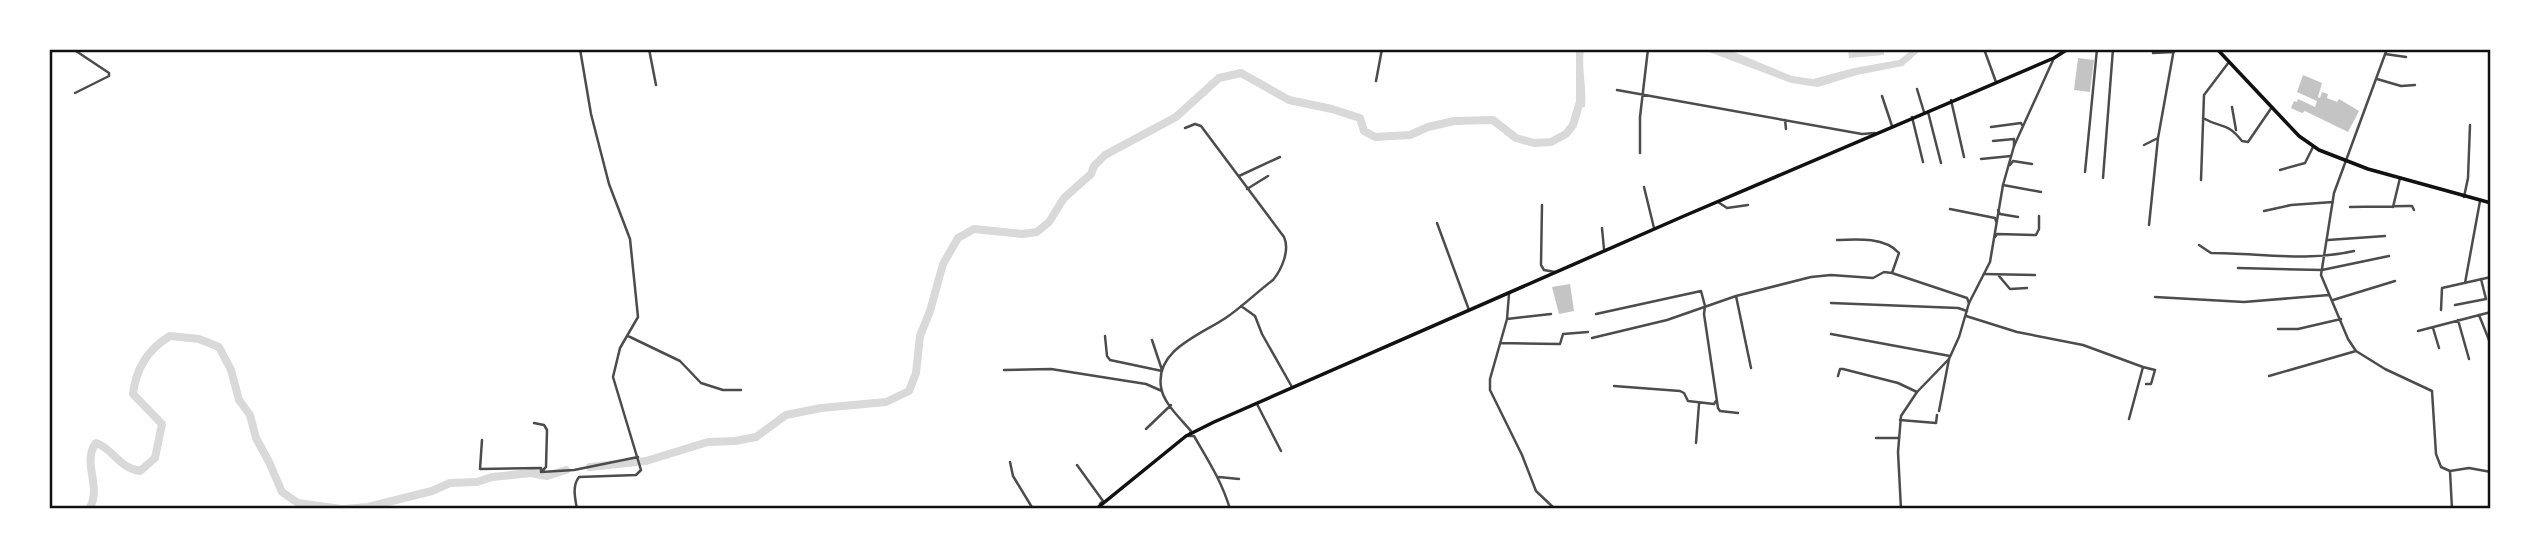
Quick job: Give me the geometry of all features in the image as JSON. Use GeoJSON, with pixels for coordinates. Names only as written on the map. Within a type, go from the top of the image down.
{"type":"FeatureCollection","features":[{"type":"Feature","properties":{"kind":"main road"},"geometry":{"type":"LineString","coordinates":[[1098,508],[1186,436],[1718,201],[2054,58],[2068,49]]}},
{"type":"Feature","properties":{"kind":"main road"},"geometry":{"type":"LineString","coordinates":[[2217,49],[2313,147],[2346,162],[2491,202]]}},
{"type":"Feature","properties":{"kind":"street"},"geometry":{"type":"LineString","coordinates":[[73,49],[110,73],[109,76],[75,93]]}},
{"type":"Feature","properties":{"kind":"street"},"geometry":{"type":"LineString","coordinates":[[577,509],[574,492],[579,477],[636,475],[641,470],[613,377],[619,351],[637,320],[630,239],[608,184],[591,114],[580,49]]}},
{"type":"Feature","properties":{"kind":"street"},"geometry":{"type":"LineString","coordinates":[[649,49],[656,85]]}},
{"type":"Feature","properties":{"kind":"street"},"geometry":{"type":"LineString","coordinates":[[1376,80],[1382,49]]}},
{"type":"Feature","properties":{"kind":"street"},"geometry":{"type":"LineString","coordinates":[[1640,153],[1648,49]]}},
{"type":"Feature","properties":{"kind":"street"},"geometry":{"type":"LineString","coordinates":[[1984,49],[1996,82]]}},
{"type":"Feature","properties":{"kind":"street"},"geometry":{"type":"LineString","coordinates":[[2085,172],[2097,49]]}},
{"type":"Feature","properties":{"kind":"street"},"geometry":{"type":"LineString","coordinates":[[2103,178],[2113,49]]}},
{"type":"Feature","properties":{"kind":"street"},"geometry":{"type":"LineString","coordinates":[[2387,49],[2333,202],[2322,270],[2329,295],[2356,351],[2394,374],[2432,391],[2436,454],[2441,467],[2450,471],[2469,468],[2491,472]]}},
{"type":"Feature","properties":{"kind":"street"},"geometry":{"type":"LineString","coordinates":[[2149,225],[2158,138],[2174,51],[2153,53]]}},
{"type":"Feature","properties":{"kind":"street"},"geometry":{"type":"LineString","coordinates":[[2385,54],[2406,57]]}},
{"type":"Feature","properties":{"kind":"street"},"geometry":{"type":"LineString","coordinates":[[1900,420],[1937,423],[1949,358],[1969,303],[1990,262],[2003,185],[2014,146],[2054,58]]}},
{"type":"Feature","properties":{"kind":"street"},"geometry":{"type":"LineString","coordinates":[[2201,180],[2204,95],[2229,62]]}},
{"type":"Feature","properties":{"kind":"street"},"geometry":{"type":"LineString","coordinates":[[2377,79],[2401,86],[2415,85]]}},
{"type":"Feature","properties":{"kind":"street"},"geometry":{"type":"LineString","coordinates":[[1917,89],[1941,163]]}},
{"type":"Feature","properties":{"kind":"street"},"geometry":{"type":"LineString","coordinates":[[1617,90],[1862,134],[1875,133]]}},
{"type":"Feature","properties":{"kind":"street"},"geometry":{"type":"LineString","coordinates":[[1882,96],[1892,126]]}},
{"type":"Feature","properties":{"kind":"street"},"geometry":{"type":"LineString","coordinates":[[1951,100],[1964,157]]}},
{"type":"Feature","properties":{"kind":"street"},"geometry":{"type":"LineString","coordinates":[[2232,107],[2236,133]]}},
{"type":"Feature","properties":{"kind":"street"},"geometry":{"type":"LineString","coordinates":[[2203,118],[2226,125],[2242,141],[2249,141],[2272,107]]}},
{"type":"Feature","properties":{"kind":"street"},"geometry":{"type":"LineString","coordinates":[[1912,117],[1923,162]]}},
{"type":"Feature","properties":{"kind":"street"},"geometry":{"type":"LineString","coordinates":[[1785,120],[1786,129]]}},
{"type":"Feature","properties":{"kind":"street"},"geometry":{"type":"LineString","coordinates":[[1991,127],[2015,122],[2022,125]]}},
{"type":"Feature","properties":{"kind":"street"},"geometry":{"type":"LineString","coordinates":[[1163,371],[1179,347],[1241,306],[1275,277],[1287,247],[1284,237],[1201,126],[1193,124],[1185,128]]}},
{"type":"Feature","properties":{"kind":"street"},"geometry":{"type":"LineString","coordinates":[[2465,197],[2470,125]]}},
{"type":"Feature","properties":{"kind":"street"},"geometry":{"type":"LineString","coordinates":[[2144,145],[2158,138]]}},
{"type":"Feature","properties":{"kind":"street"},"geometry":{"type":"LineString","coordinates":[[1993,141],[2014,139],[2014,146]]}},
{"type":"Feature","properties":{"kind":"street"},"geometry":{"type":"LineString","coordinates":[[2280,170],[2305,163],[2313,147]]}},
{"type":"Feature","properties":{"kind":"street"},"geometry":{"type":"LineString","coordinates":[[1981,159],[2011,156]]}},
{"type":"Feature","properties":{"kind":"street"},"geometry":{"type":"LineString","coordinates":[[1239,176],[1280,157]]}},
{"type":"Feature","properties":{"kind":"street"},"geometry":{"type":"LineString","coordinates":[[2008,167],[2013,161],[2032,164]]}},
{"type":"Feature","properties":{"kind":"street"},"geometry":{"type":"LineString","coordinates":[[1247,188],[1268,176]]}},
{"type":"Feature","properties":{"kind":"street"},"geometry":{"type":"LineString","coordinates":[[2393,207],[2400,178]]}},
{"type":"Feature","properties":{"kind":"street"},"geometry":{"type":"LineString","coordinates":[[2003,185],[2041,192]]}},
{"type":"Feature","properties":{"kind":"street"},"geometry":{"type":"LineString","coordinates":[[1644,187],[1654,229]]}},
{"type":"Feature","properties":{"kind":"street"},"geometry":{"type":"LineString","coordinates":[[2465,283],[2480,200]]}},
{"type":"Feature","properties":{"kind":"street"},"geometry":{"type":"LineString","coordinates":[[1718,201],[1727,208],[1748,205]]}},
{"type":"Feature","properties":{"kind":"street"},"geometry":{"type":"LineString","coordinates":[[2264,211],[2333,202]]}},
{"type":"Feature","properties":{"kind":"street"},"geometry":{"type":"LineString","coordinates":[[1542,205],[1541,265],[1544,270],[1556,272]]}},
{"type":"Feature","properties":{"kind":"street"},"geometry":{"type":"LineString","coordinates":[[2350,207],[2412,206],[2413,210]]}},
{"type":"Feature","properties":{"kind":"street"},"geometry":{"type":"LineString","coordinates":[[1950,209],[1995,218],[1997,228]]}},
{"type":"Feature","properties":{"kind":"street"},"geometry":{"type":"LineString","coordinates":[[1998,211],[2000,214],[2018,217]]}},
{"type":"Feature","properties":{"kind":"street"},"geometry":{"type":"LineString","coordinates":[[1995,237],[1997,234],[2036,235],[2039,216]]}},
{"type":"Feature","properties":{"kind":"street"},"geometry":{"type":"LineString","coordinates":[[1437,222],[1469,310]]}},
{"type":"Feature","properties":{"kind":"street"},"geometry":{"type":"LineString","coordinates":[[1602,228],[1604,252]]}},
{"type":"Feature","properties":{"kind":"street"},"geometry":{"type":"LineString","coordinates":[[2328,240],[2385,236]]}},
{"type":"Feature","properties":{"kind":"street"},"geometry":{"type":"LineString","coordinates":[[1837,240],[1866,239],[1894,247],[1899,253],[1892,273]]}},
{"type":"Feature","properties":{"kind":"street"},"geometry":{"type":"LineString","coordinates":[[2199,245],[2211,253],[2325,258],[2354,251]]}},
{"type":"Feature","properties":{"kind":"street"},"geometry":{"type":"LineString","coordinates":[[2238,268],[2322,270],[2389,256]]}},
{"type":"Feature","properties":{"kind":"street"},"geometry":{"type":"LineString","coordinates":[[1592,338],[1679,316],[1736,296],[1817,276],[1873,278],[1884,272],[1892,273],[1968,298],[1969,303]]}},
{"type":"Feature","properties":{"kind":"street"},"geometry":{"type":"LineString","coordinates":[[1984,274],[2035,275]]}},
{"type":"Feature","properties":{"kind":"street"},"geometry":{"type":"LineString","coordinates":[[1998,276],[2010,289],[2027,288]]}},
{"type":"Feature","properties":{"kind":"street"},"geometry":{"type":"LineString","coordinates":[[2441,310],[2442,288],[2491,277]]}},
{"type":"Feature","properties":{"kind":"street"},"geometry":{"type":"LineString","coordinates":[[2455,305],[2486,299],[2482,279]]}},
{"type":"Feature","properties":{"kind":"street"},"geometry":{"type":"LineString","coordinates":[[2333,300],[2395,281]]}},
{"type":"Feature","properties":{"kind":"street"},"geometry":{"type":"LineString","coordinates":[[1596,314],[1701,291],[1706,306],[1704,314],[1716,401],[1720,411],[1738,413]]}},
{"type":"Feature","properties":{"kind":"street"},"geometry":{"type":"LineString","coordinates":[[1508,293],[1507,318],[1490,379],[1492,397],[1522,454],[1536,491],[1555,509]]}},
{"type":"Feature","properties":{"kind":"street"},"geometry":{"type":"LineString","coordinates":[[2155,297],[2244,302],[2329,295]]}},
{"type":"Feature","properties":{"kind":"street"},"geometry":{"type":"LineString","coordinates":[[1736,296],[1751,369]]}},
{"type":"Feature","properties":{"kind":"street"},"geometry":{"type":"LineString","coordinates":[[1831,303],[1958,308],[1967,311]]}},
{"type":"Feature","properties":{"kind":"street"},"geometry":{"type":"LineString","coordinates":[[1241,306],[1255,316],[1292,388]]}},
{"type":"Feature","properties":{"kind":"street"},"geometry":{"type":"LineString","coordinates":[[2418,331],[2491,312]]}},
{"type":"Feature","properties":{"kind":"street"},"geometry":{"type":"LineString","coordinates":[[1507,318],[1550,314]]}},
{"type":"Feature","properties":{"kind":"street"},"geometry":{"type":"LineString","coordinates":[[2479,315],[2491,345]]}},
{"type":"Feature","properties":{"kind":"street"},"geometry":{"type":"LineString","coordinates":[[1966,316],[2017,332],[2083,345],[2155,370],[2151,384],[2146,384]]}},
{"type":"Feature","properties":{"kind":"street"},"geometry":{"type":"LineString","coordinates":[[2278,329],[2298,329],[2341,319]]}},
{"type":"Feature","properties":{"kind":"street"},"geometry":{"type":"LineString","coordinates":[[2458,320],[2469,359]]}},
{"type":"Feature","properties":{"kind":"street"},"geometry":{"type":"LineString","coordinates":[[2433,328],[2439,348]]}},
{"type":"Feature","properties":{"kind":"street"},"geometry":{"type":"LineString","coordinates":[[1501,343],[1560,344],[1563,334],[1588,332]]}},
{"type":"Feature","properties":{"kind":"street"},"geometry":{"type":"LineString","coordinates":[[1831,334],[1949,358]]}},
{"type":"Feature","properties":{"kind":"street"},"geometry":{"type":"LineString","coordinates":[[628,336],[680,360],[701,383],[723,390],[741,390]]}},
{"type":"Feature","properties":{"kind":"street"},"geometry":{"type":"LineString","coordinates":[[1105,336],[1107,356],[1110,360],[1163,371]]}},
{"type":"Feature","properties":{"kind":"street"},"geometry":{"type":"LineString","coordinates":[[1152,340],[1163,371],[1162,391]]}},
{"type":"Feature","properties":{"kind":"street"},"geometry":{"type":"LineString","coordinates":[[2269,376],[2356,351]]}},
{"type":"Feature","properties":{"kind":"street"},"geometry":{"type":"LineString","coordinates":[[1901,509],[1900,420],[1903,411],[1917,392],[1949,358]]}},
{"type":"Feature","properties":{"kind":"street"},"geometry":{"type":"LineString","coordinates":[[2129,419],[2143,367]]}},
{"type":"Feature","properties":{"kind":"street"},"geometry":{"type":"LineString","coordinates":[[1004,370],[1051,369],[1146,384],[1162,391],[1191,431],[1186,436]]}},
{"type":"Feature","properties":{"kind":"street"},"geometry":{"type":"LineString","coordinates":[[1838,376],[1840,369],[1843,369],[1898,383],[1917,392]]}},
{"type":"Feature","properties":{"kind":"street"},"geometry":{"type":"LineString","coordinates":[[1614,386],[1680,391],[1688,401],[1699,404],[1714,404],[1716,401]]}},
{"type":"Feature","properties":{"kind":"street"},"geometry":{"type":"LineString","coordinates":[[1257,404],[1280,451]]}},
{"type":"Feature","properties":{"kind":"street"},"geometry":{"type":"LineString","coordinates":[[1696,443],[1699,404]]}},
{"type":"Feature","properties":{"kind":"street"},"geometry":{"type":"LineString","coordinates":[[1146,429],[1171,405]]}},
{"type":"Feature","properties":{"kind":"street"},"geometry":{"type":"LineString","coordinates":[[534,423],[544,425],[547,430],[546,467],[541,472]]}},
{"type":"Feature","properties":{"kind":"street"},"geometry":{"type":"LineString","coordinates":[[1186,436],[1194,436],[1219,477],[1230,509]]}},
{"type":"Feature","properties":{"kind":"street"},"geometry":{"type":"LineString","coordinates":[[1876,438],[1899,438]]}},
{"type":"Feature","properties":{"kind":"street"},"geometry":{"type":"LineString","coordinates":[[482,440],[480,469],[541,468],[541,472]]}},
{"type":"Feature","properties":{"kind":"street"},"geometry":{"type":"LineString","coordinates":[[541,472],[574,470],[639,459]]}},
{"type":"Feature","properties":{"kind":"street"},"geometry":{"type":"LineString","coordinates":[[1010,462],[1013,476],[1033,509]]}},
{"type":"Feature","properties":{"kind":"street"},"geometry":{"type":"LineString","coordinates":[[1077,465],[1102,501],[1098,508]]}},
{"type":"Feature","properties":{"kind":"street"},"geometry":{"type":"LineString","coordinates":[[2450,471],[2452,509]]}},
{"type":"Feature","properties":{"kind":"street"},"geometry":{"type":"LineString","coordinates":[[1219,477],[1239,479]]}},
{"type":"Feature","properties":{"kind":"shaded area"},"geometry":{"type":"Polygon","coordinates":[[[1576,49],[1584,49],[1585,107],[1576,108],[1576,49]]]}},
{"type":"Feature","properties":{"kind":"shaded area"},"geometry":{"type":"Polygon","coordinates":[[[1701,49],[1727,49],[1792,76],[1813,79],[1899,60],[1913,49],[1922,49],[1903,66],[1857,75],[1818,87],[1791,83],[1701,49]]]}},
{"type":"Feature","properties":{"kind":"shaded area"},"geometry":{"type":"Polygon","coordinates":[[[1848,49],[1884,49],[1884,55],[1849,58],[1848,49]]]}},
{"type":"Feature","properties":{"kind":"building"},"geometry":{"type":"Polygon","coordinates":[[[2078,58],[2094,60],[2090,92],[2074,90],[2078,58]]]}},
{"type":"Feature","properties":{"kind":"building"},"geometry":{"type":"Polygon","coordinates":[[[2303,75],[2322,83],[2318,97],[2320,98],[2322,92],[2328,94],[2327,98],[2337,102],[2339,99],[2359,111],[2348,132],[2305,111],[2302,113],[2291,108],[2298,99],[2315,107],[2317,101],[2297,92],[2303,75]]]}},
{"type":"Feature","properties":{"kind":"building"},"geometry":{"type":"Polygon","coordinates":[[[1570,284],[1574,311],[1559,314],[1552,287],[1570,284]]]}},
{"type":"Feature","properties":{"kind":"waterway"},"geometry":{"type":"LineString","coordinates":[[590,467],[646,461],[708,442],[756,437],[786,415],[821,408],[886,402],[909,391],[916,373],[920,336],[943,264],[958,238],[974,229],[1022,234],[1037,232],[1049,222],[1064,198],[1091,174],[1094,166],[1105,155],[1176,117],[1219,78],[1241,73],[1289,100],[1360,118],[1364,131],[1375,137],[1410,135],[1428,127],[1454,121],[1493,120],[1516,138],[1534,143],[1551,142],[1566,134],[1573,125],[1581,98]]}},
{"type":"Feature","properties":{"kind":"waterway"},"geometry":{"type":"LineString","coordinates":[[89,509],[94,492],[91,459],[96,443],[132,469],[140,471],[155,458],[162,424],[133,394],[144,360],[170,336],[199,339],[219,347],[231,370],[239,400],[250,415],[256,438],[282,492],[298,503],[341,509]]}},
{"type":"Feature","properties":{"kind":"waterway"},"geometry":{"type":"LineString","coordinates":[[344,509],[368,507],[432,491],[450,483],[477,482],[492,477],[531,473],[547,476],[566,470]]}}]}
